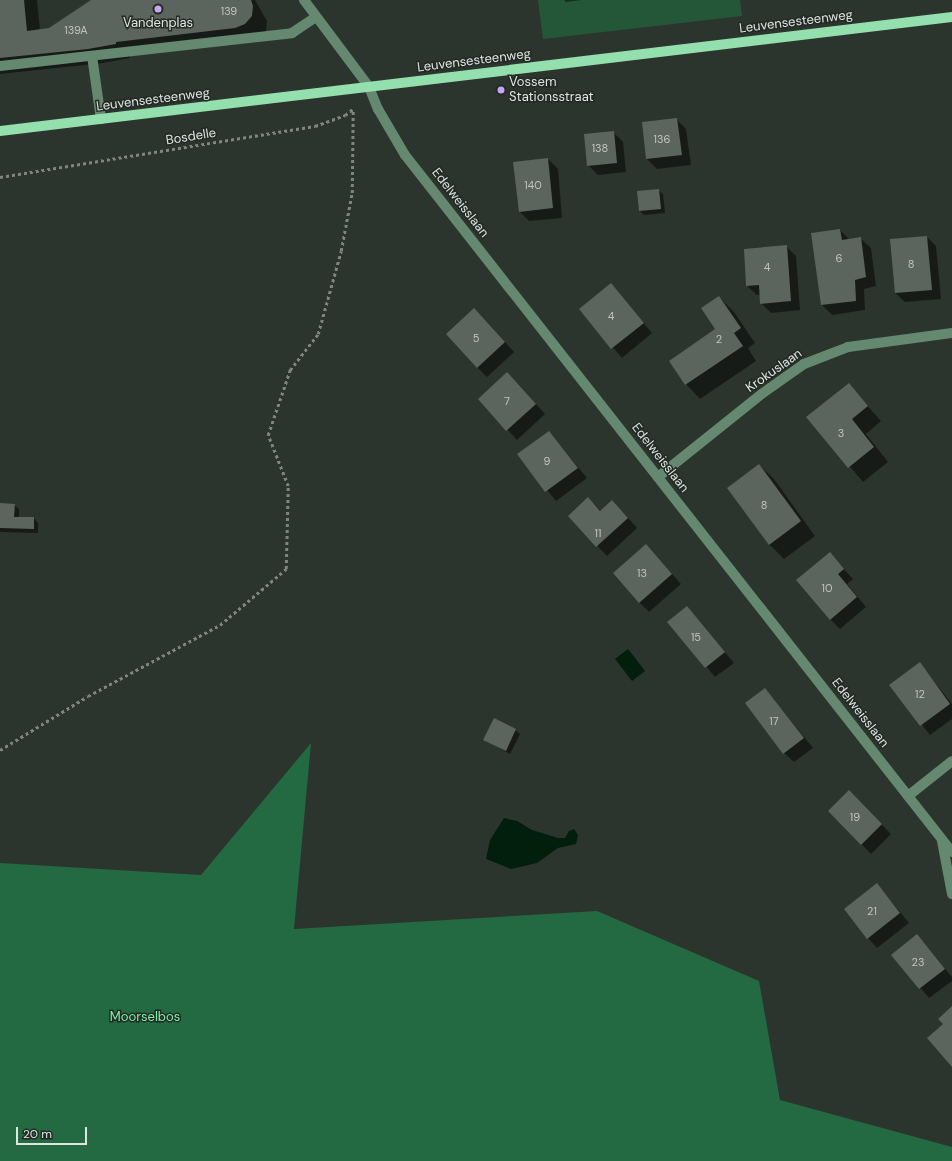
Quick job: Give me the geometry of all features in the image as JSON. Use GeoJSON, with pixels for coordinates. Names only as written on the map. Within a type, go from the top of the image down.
{"type":"FeatureCollection","features":[{"type":"Feature","properties":{"kind":"main road","name":"Leuvensesteenweg"},"geometry":{"type":"LineString","coordinates":[[0,131],[952,17]]}},
{"type":"Feature","properties":{"kind":"street","name":"Edelweisslaan"},"geometry":{"type":"LineString","coordinates":[[304,0],[316,18],[369,86],[378,109],[405,155],[952,852]]}},
{"type":"Feature","properties":{"kind":"street"},"geometry":{"type":"LineString","coordinates":[[0,66],[292,33],[316,18]]}},
{"type":"Feature","properties":{"kind":"street"},"geometry":{"type":"LineString","coordinates":[[92,56],[100,119]]}},
{"type":"Feature","properties":{"kind":"street","name":"Krokuslaan"},"geometry":{"type":"LineString","coordinates":[[658,477],[773,385],[804,364],[848,347],[952,333]]}},
{"type":"Feature","properties":{"kind":"street"},"geometry":{"type":"LineString","coordinates":[[908,796],[952,761]]}},
{"type":"Feature","properties":{"kind":"street","name":"Edelweisslaan"},"geometry":{"type":"LineString","coordinates":[[942,839],[952,894]]}},
{"type":"Feature","properties":{"kind":"path","name":"Bosdelle"},"geometry":{"type":"LineString","coordinates":[[0,177],[300,129],[331,122],[353,109],[369,86]]}},
{"type":"Feature","properties":{"kind":"path"},"geometry":{"type":"LineString","coordinates":[[0,750],[88,696],[220,625],[286,569],[288,486],[268,435],[290,370],[318,334],[341,251],[352,193],[353,109]]}},
{"type":"Feature","properties":{"kind":"green space"},"geometry":{"type":"Polygon","coordinates":[[[538,0],[740,0],[742,16],[543,39],[538,0]]]}},
{"type":"Feature","properties":{"kind":"green space","name":"Moorselbos"},"geometry":{"type":"Polygon","coordinates":[[[311,743],[294,929],[597,911],[759,981],[780,1100],[952,1147],[952,1161],[0,1161],[0,863],[201,875],[311,743]]]}},
{"type":"Feature","properties":{"kind":"shaded area"},"geometry":{"type":"Polygon","coordinates":[[[628,649],[645,671],[632,681],[615,659],[628,649]]]}},
{"type":"Feature","properties":{"kind":"shaded area"},"geometry":{"type":"Polygon","coordinates":[[[504,818],[517,821],[532,830],[558,838],[565,838],[569,831],[574,829],[578,835],[576,844],[558,848],[537,863],[511,869],[486,859],[490,840],[504,818]]]}},
{"type":"Feature","properties":{"kind":"building"},"geometry":{"type":"Polygon","coordinates":[[[0,0],[24,0],[27,31],[49,28],[91,0],[251,0],[253,6],[252,16],[245,24],[235,28],[116,42],[116,44],[88,49],[0,58],[0,0]]]}},
{"type":"Feature","properties":{"kind":"building"},"geometry":{"type":"Polygon","coordinates":[[[677,118],[682,155],[646,159],[642,122],[677,118]]]}},
{"type":"Feature","properties":{"kind":"building"},"geometry":{"type":"Polygon","coordinates":[[[614,131],[617,163],[587,166],[584,134],[614,131]]]}},
{"type":"Feature","properties":{"kind":"building"},"geometry":{"type":"Polygon","coordinates":[[[548,158],[553,208],[519,212],[513,162],[548,158]]]}},
{"type":"Feature","properties":{"kind":"building"},"geometry":{"type":"Polygon","coordinates":[[[659,189],[661,209],[639,211],[637,191],[659,189]]]}},
{"type":"Feature","properties":{"kind":"building"},"geometry":{"type":"Polygon","coordinates":[[[840,229],[842,240],[861,237],[866,277],[855,280],[856,301],[821,305],[811,233],[840,229]]]}},
{"type":"Feature","properties":{"kind":"building"},"geometry":{"type":"Polygon","coordinates":[[[927,236],[932,290],[895,293],[890,239],[927,236]]]}},
{"type":"Feature","properties":{"kind":"building"},"geometry":{"type":"Polygon","coordinates":[[[787,245],[791,301],[760,304],[759,285],[746,286],[744,249],[787,245]]]}},
{"type":"Feature","properties":{"kind":"building"},"geometry":{"type":"Polygon","coordinates":[[[611,283],[644,323],[611,349],[579,309],[611,283]]]}},
{"type":"Feature","properties":{"kind":"building"},"geometry":{"type":"Polygon","coordinates":[[[719,296],[741,328],[734,333],[743,346],[685,385],[669,361],[715,329],[701,308],[719,296]]]}},
{"type":"Feature","properties":{"kind":"building"},"geometry":{"type":"Polygon","coordinates":[[[474,308],[505,342],[477,368],[446,334],[474,308]]]}},
{"type":"Feature","properties":{"kind":"building"},"geometry":{"type":"Polygon","coordinates":[[[507,372],[536,404],[506,431],[478,399],[507,372]]]}},
{"type":"Feature","properties":{"kind":"building"},"geometry":{"type":"Polygon","coordinates":[[[849,383],[868,406],[852,419],[874,447],[848,468],[806,417],[849,383]]]}},
{"type":"Feature","properties":{"kind":"building"},"geometry":{"type":"Polygon","coordinates":[[[549,431],[578,468],[545,492],[517,454],[549,431]]]}},
{"type":"Feature","properties":{"kind":"building"},"geometry":{"type":"Polygon","coordinates":[[[759,464],[801,521],[769,545],[727,488],[759,464]]]}},
{"type":"Feature","properties":{"kind":"building"},"geometry":{"type":"Polygon","coordinates":[[[588,497],[600,511],[612,500],[628,518],[596,547],[568,516],[588,497]]]}},
{"type":"Feature","properties":{"kind":"building"},"geometry":{"type":"Polygon","coordinates":[[[0,503],[15,504],[14,517],[34,517],[34,529],[0,528],[0,503]]]}},
{"type":"Feature","properties":{"kind":"building"},"geometry":{"type":"Polygon","coordinates":[[[646,544],[672,574],[639,603],[613,573],[646,544]]]}},
{"type":"Feature","properties":{"kind":"building"},"geometry":{"type":"Polygon","coordinates":[[[830,552],[844,569],[838,574],[857,597],[830,620],[796,580],[830,552]]]}},
{"type":"Feature","properties":{"kind":"building"},"geometry":{"type":"Polygon","coordinates":[[[687,606],[725,652],[705,668],[667,622],[687,606]]]}},
{"type":"Feature","properties":{"kind":"building"},"geometry":{"type":"Polygon","coordinates":[[[920,662],[950,704],[920,726],[889,685],[920,662]]]}},
{"type":"Feature","properties":{"kind":"building"},"geometry":{"type":"Polygon","coordinates":[[[765,688],[804,738],[783,754],[745,703],[765,688]]]}},
{"type":"Feature","properties":{"kind":"building"},"geometry":{"type":"Polygon","coordinates":[[[494,718],[516,729],[506,751],[483,740],[494,718]]]}},
{"type":"Feature","properties":{"kind":"building"},"geometry":{"type":"Polygon","coordinates":[[[849,790],[882,824],[861,845],[828,811],[849,790]]]}},
{"type":"Feature","properties":{"kind":"building"},"geometry":{"type":"Polygon","coordinates":[[[877,883],[900,913],[867,939],[844,909],[877,883]]]}},
{"type":"Feature","properties":{"kind":"building"},"geometry":{"type":"Polygon","coordinates":[[[917,934],[945,969],[919,989],[891,955],[917,934]]]}},
{"type":"Feature","properties":{"kind":"building"},"geometry":{"type":"Polygon","coordinates":[[[952,1006],[952,1067],[927,1038],[943,1024],[938,1019],[952,1006]]]}},
{"type":"Feature","properties":{"kind":"place","name":"Vandenplas"},"geometry":{"type":"Point","coordinates":[158,9]}},
{"type":"Feature","properties":{"kind":"place","name":"Vossem Stationsstraat"},"geometry":{"type":"Point","coordinates":[501,90]}}]}
